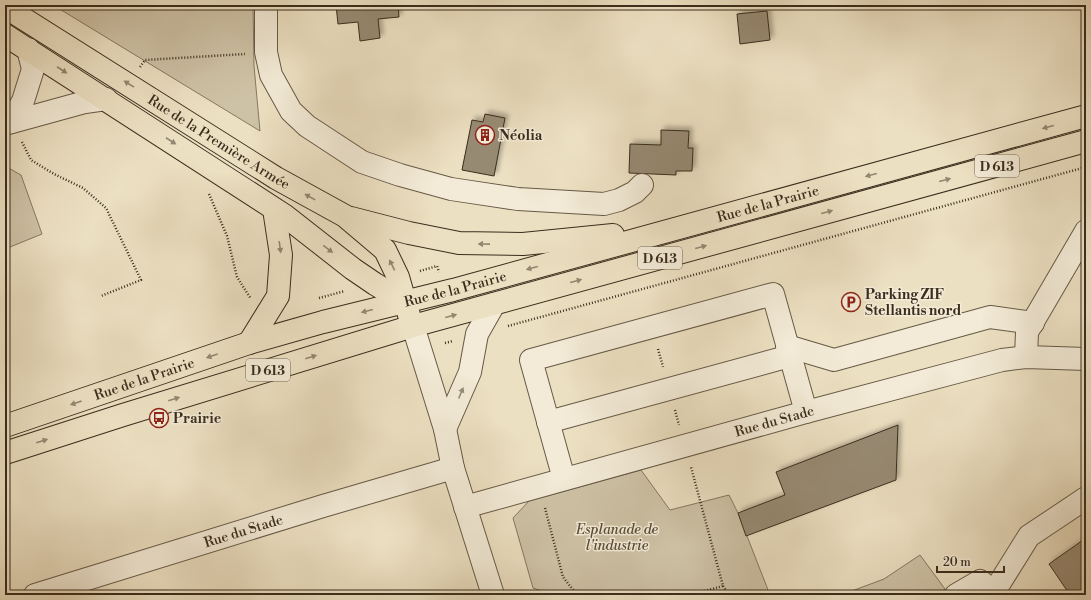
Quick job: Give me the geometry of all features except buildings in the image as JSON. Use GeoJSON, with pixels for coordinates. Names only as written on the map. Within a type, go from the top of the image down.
{"type":"FeatureCollection","features":[{"type":"Feature","properties":{"kind":"main road","name":"Rue de la Première Armée"},"geometry":{"type":"LineString","coordinates":[[5,6],[276,178],[345,216],[385,250],[398,277],[413,326]]}},
{"type":"Feature","properties":{"kind":"main road","name":"Rue de la Première Armée"},"geometry":{"type":"LineString","coordinates":[[5,35],[274,209],[353,269],[405,302]]}},
{"type":"Feature","properties":{"kind":"main road","name":"Rue de la Prairie"},"geometry":{"type":"LineString","coordinates":[[5,426],[249,343],[460,288],[1086,116]]}},
{"type":"Feature","properties":{"kind":"main road","name":"Rue de la Prairie"},"geometry":{"type":"LineString","coordinates":[[5,453],[123,415],[413,326],[1086,141]]}},
{"type":"Feature","properties":{"kind":"main road"},"geometry":{"type":"LineString","coordinates":[[249,343],[278,296],[281,256],[274,209]]}},
{"type":"Feature","properties":{"kind":"main road"},"geometry":{"type":"LineString","coordinates":[[345,216],[410,234],[459,243],[523,244],[678,228]]}},
{"type":"Feature","properties":{"kind":"street"},"geometry":{"type":"LineString","coordinates":[[266,5],[266,52],[271,75],[291,111],[307,126],[362,162],[400,175],[451,188],[518,199],[604,204],[629,195],[642,185]]}},
{"type":"Feature","properties":{"kind":"street"},"geometry":{"type":"LineString","coordinates":[[8,123],[23,101],[32,68],[28,49]]}},
{"type":"Feature","properties":{"kind":"street"},"geometry":{"type":"LineString","coordinates":[[8,123],[84,102],[106,99]]}},
{"type":"Feature","properties":{"kind":"street"},"geometry":{"type":"LineString","coordinates":[[1026,357],[1027,332],[1086,231]]}},
{"type":"Feature","properties":{"kind":"street"},"geometry":{"type":"LineString","coordinates":[[564,479],[531,360],[773,294],[806,412]]}},
{"type":"Feature","properties":{"kind":"street"},"geometry":{"type":"LineString","coordinates":[[445,429],[470,372],[477,334],[494,304]]}},
{"type":"Feature","properties":{"kind":"street"},"geometry":{"type":"LineString","coordinates":[[548,422],[789,351],[834,360],[990,318],[1033,323]]}},
{"type":"Feature","properties":{"kind":"street"},"geometry":{"type":"LineString","coordinates":[[413,326],[445,429],[453,468],[493,595]]}},
{"type":"Feature","properties":{"kind":"street","name":"Rue du Stade"},"geometry":{"type":"LineString","coordinates":[[465,507],[806,412],[1002,360],[1026,357],[1086,359]]}},
{"type":"Feature","properties":{"kind":"street","name":"Rue du Stade"},"geometry":{"type":"LineString","coordinates":[[35,595],[323,506],[453,468]]}},
{"type":"Feature","properties":{"kind":"street"},"geometry":{"type":"LineString","coordinates":[[956,595],[980,581],[994,593],[1029,536],[1086,498]]}},
{"type":"Feature","properties":{"kind":"path"},"geometry":{"type":"LineString","coordinates":[[145,60],[266,52]]}},
{"type":"Feature","properties":{"kind":"path"},"geometry":{"type":"LineString","coordinates":[[8,123],[31,160],[54,174],[83,188],[106,208],[141,280],[101,296]]}},
{"type":"Feature","properties":{"kind":"path"},"geometry":{"type":"LineString","coordinates":[[502,327],[1086,167]]}},
{"type":"Feature","properties":{"kind":"path"},"geometry":{"type":"LineString","coordinates":[[207,189],[227,236],[237,277],[251,299],[269,312]]}},
{"type":"Feature","properties":{"kind":"path"},"geometry":{"type":"LineString","coordinates":[[420,271],[437,266],[439,272]]}},
{"type":"Feature","properties":{"kind":"path"},"geometry":{"type":"LineString","coordinates":[[316,299],[350,290]]}},
{"type":"Feature","properties":{"kind":"path"},"geometry":{"type":"LineString","coordinates":[[690,464],[723,586],[729,595]]}},
{"type":"Feature","properties":{"kind":"path"},"geometry":{"type":"LineString","coordinates":[[544,504],[563,577],[577,595]]}},
{"type":"Feature","properties":{"kind":"path"},"geometry":{"type":"LineString","coordinates":[[690,595],[723,586]]}},
{"type":"Feature","properties":{"kind":"green space"},"geometry":{"type":"Polygon","coordinates":[[[53,5],[253,5],[254,66],[260,131],[53,5]]]}},
{"type":"Feature","properties":{"kind":"green space"},"geometry":{"type":"Polygon","coordinates":[[[5,166],[21,175],[42,234],[5,249],[5,166]]]}},
{"type":"Feature","properties":{"kind":"green space","name":"Esplanade de l'industrie"},"geometry":{"type":"Polygon","coordinates":[[[641,470],[670,510],[729,495],[738,513],[770,595],[553,595],[533,588],[513,518],[529,501],[641,470]]]}},
{"type":"Feature","properties":{"kind":"green space"},"geometry":{"type":"Polygon","coordinates":[[[920,555],[945,589],[937,595],[916,595],[913,592],[908,595],[841,595],[884,579],[920,555]]]}},
{"type":"Feature","properties":{"kind":"place","name":"Néolia"},"geometry":{"type":"Point","coordinates":[485,135]}},
{"type":"Feature","properties":{"kind":"place","name":"Parking ZIF Stellantis nord"},"geometry":{"type":"Point","coordinates":[851,302]}},
{"type":"Feature","properties":{"kind":"place","name":"Prairie"},"geometry":{"type":"Point","coordinates":[159,418]}}]}
